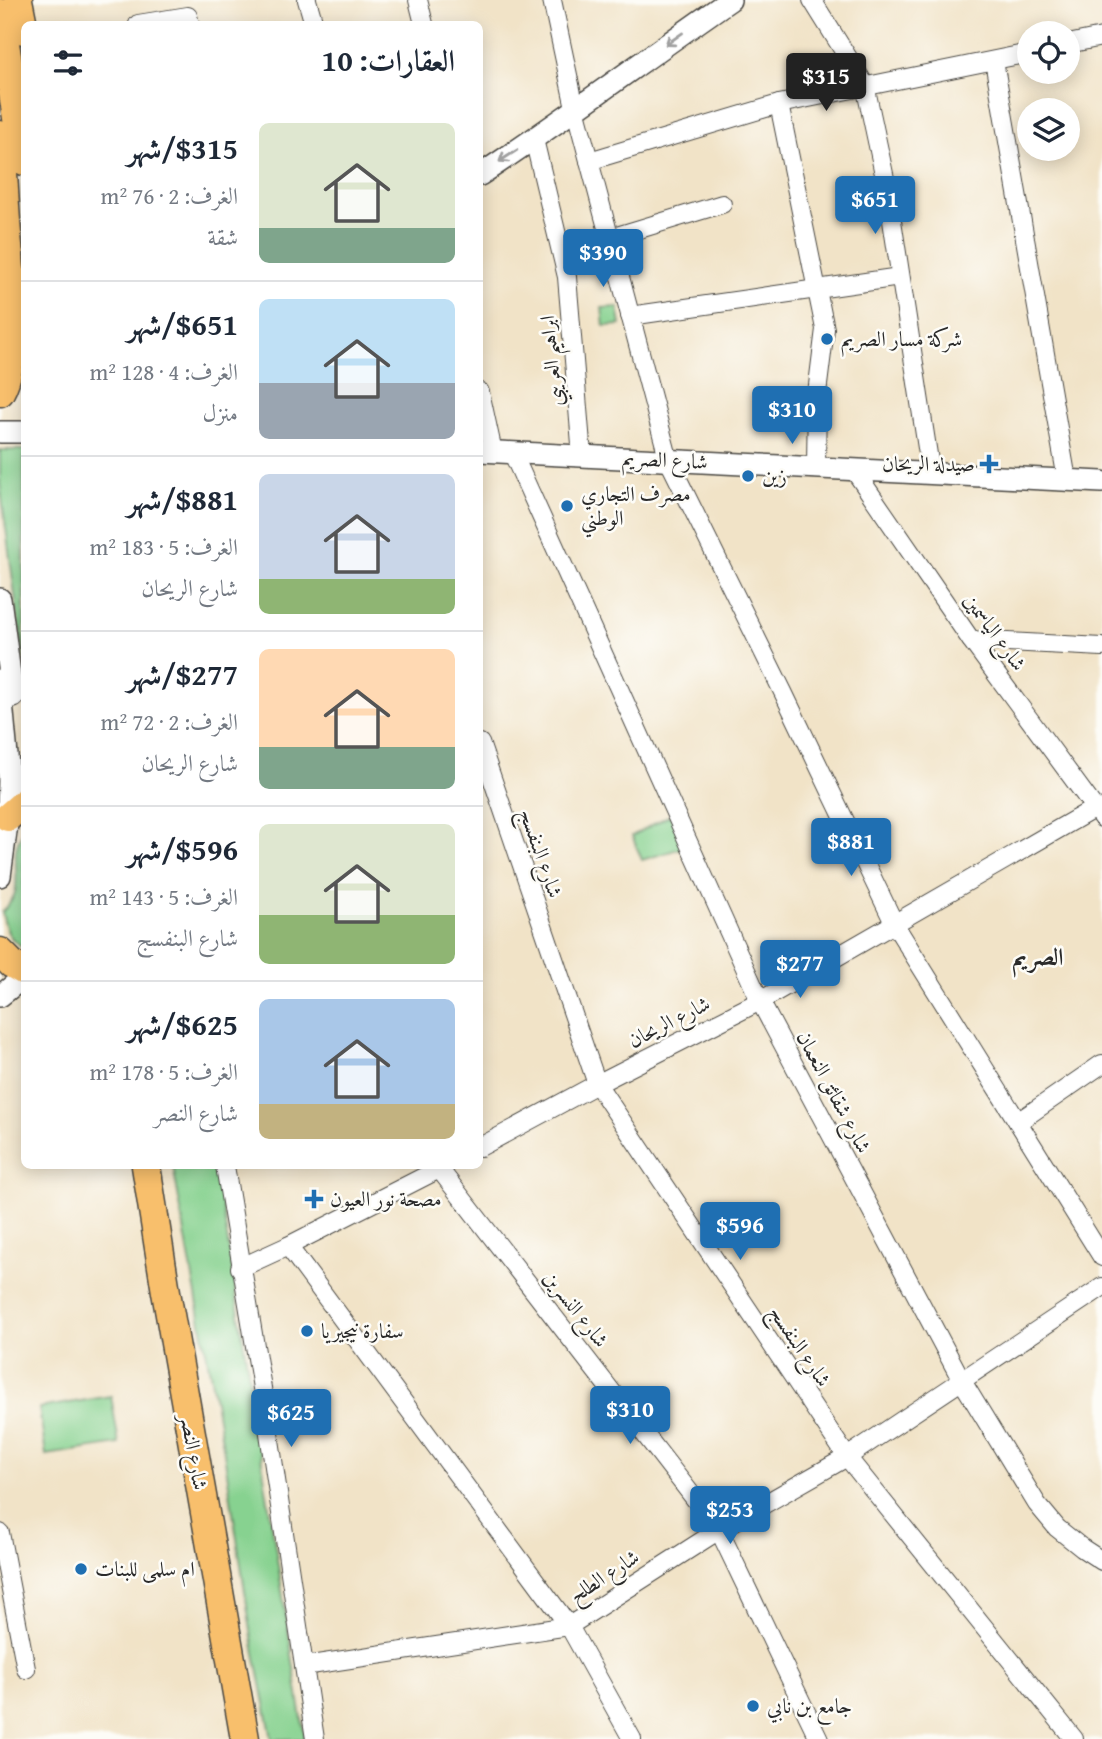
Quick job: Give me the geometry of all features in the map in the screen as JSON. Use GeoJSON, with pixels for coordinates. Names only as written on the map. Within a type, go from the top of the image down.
{"type":"FeatureCollection","features":[{"type":"Feature","properties":{"kind":"highway"},"geometry":{"type":"LineString","coordinates":[[18,0],[22,21]]}},
{"type":"Feature","properties":{"kind":"highway"},"geometry":{"type":"LineString","coordinates":[[0,13],[21,142]]}},
{"type":"Feature","properties":{"kind":"highway"},"geometry":{"type":"LineString","coordinates":[[0,135],[12,346],[9,366],[0,392]]}},
{"type":"Feature","properties":{"kind":"highway"},"geometry":{"type":"LineString","coordinates":[[0,952],[21,972]]}},
{"type":"Feature","properties":{"kind":"highway","name":"شارع النصر"},"geometry":{"type":"LineString","coordinates":[[132,1169],[227,1739]]}},
{"type":"Feature","properties":{"kind":"highway","name":"شارع النصر"},"geometry":{"type":"LineString","coordinates":[[146,1169],[168,1306],[245,1739]]}},
{"type":"Feature","properties":{"kind":"street"},"geometry":{"type":"LineString","coordinates":[[307,0],[313,21]]}},
{"type":"Feature","properties":{"kind":"street"},"geometry":{"type":"LineString","coordinates":[[418,0],[423,21]]}},
{"type":"Feature","properties":{"kind":"street"},"geometry":{"type":"LineString","coordinates":[[552,0],[575,108],[669,461],[895,925],[1102,1257]]}},
{"type":"Feature","properties":{"kind":"street"},"geometry":{"type":"LineString","coordinates":[[483,173],[730,0]]}},
{"type":"Feature","properties":{"kind":"street"},"geometry":{"type":"LineString","coordinates":[[812,0],[865,85],[887,188],[931,474]]}},
{"type":"Feature","properties":{"kind":"street"},"geometry":{"type":"LineString","coordinates":[[157,21],[188,16],[189,21]]}},
{"type":"Feature","properties":{"kind":"street"},"geometry":{"type":"LineString","coordinates":[[1080,42],[1102,37]]}},
{"type":"Feature","properties":{"kind":"street"},"geometry":{"type":"LineString","coordinates":[[589,161],[779,104],[1017,56]]}},
{"type":"Feature","properties":{"kind":"street"},"geometry":{"type":"LineString","coordinates":[[994,61],[1068,480]]}},
{"type":"Feature","properties":{"kind":"street"},"geometry":{"type":"LineString","coordinates":[[779,104],[819,290],[826,339],[817,393],[816,468]]}},
{"type":"Feature","properties":{"kind":"street","name":"ابراهيم العريبي"},"geometry":{"type":"LineString","coordinates":[[534,139],[567,277],[582,456]]}},
{"type":"Feature","properties":{"kind":"street"},"geometry":{"type":"LineString","coordinates":[[610,238],[722,204]]}},
{"type":"Feature","properties":{"kind":"street"},"geometry":{"type":"LineString","coordinates":[[630,316],[900,277]]}},
{"type":"Feature","properties":{"kind":"street","name":"شارع شقائق النعمان"},"geometry":{"type":"LineString","coordinates":[[483,404],[495,452],[760,1001],[962,1381],[1037,1504],[1057,1528],[1102,1561]]}},
{"type":"Feature","properties":{"kind":"street","name":"شارع الصريم"},"geometry":{"type":"LineString","coordinates":[[495,452],[1102,482]]}},
{"type":"Feature","properties":{"kind":"street","name":"شارع الياسمين"},"geometry":{"type":"LineString","coordinates":[[854,470],[971,640],[1100,812]]}},
{"type":"Feature","properties":{"kind":"street"},"geometry":{"type":"LineString","coordinates":[[0,599],[21,756]]}},
{"type":"Feature","properties":{"kind":"street"},"geometry":{"type":"LineString","coordinates":[[971,640],[1102,648]]}},
{"type":"Feature","properties":{"kind":"street"},"geometry":{"type":"LineString","coordinates":[[0,680],[9,757],[9,830],[0,876]]}},
{"type":"Feature","properties":{"kind":"street","name":"شارع البنفسج"},"geometry":{"type":"LineString","coordinates":[[483,752],[597,1084],[848,1457],[1074,1739]]}},
{"type":"Feature","properties":{"kind":"street","name":"شارع الريحان"},"geometry":{"type":"LineString","coordinates":[[483,1145],[760,1001],[1100,812]]}},
{"type":"Feature","properties":{"kind":"street"},"geometry":{"type":"LineString","coordinates":[[0,996],[21,977]]}},
{"type":"Feature","properties":{"kind":"street"},"geometry":{"type":"LineString","coordinates":[[1018,1122],[1102,1064]]}},
{"type":"Feature","properties":{"kind":"street"},"geometry":{"type":"LineString","coordinates":[[225,1169],[264,1400],[315,1739]]}},
{"type":"Feature","properties":{"kind":"street"},"geometry":{"type":"LineString","coordinates":[[240,1268],[436,1169]]}},
{"type":"Feature","properties":{"kind":"street","name":"شارع النسرين"},"geometry":{"type":"LineString","coordinates":[[442,1169],[719,1530],[819,1739]]}},
{"type":"Feature","properties":{"kind":"street"},"geometry":{"type":"LineString","coordinates":[[288,1246],[569,1626],[632,1739]]}},
{"type":"Feature","properties":{"kind":"street","name":"شارع الطلح"},"geometry":{"type":"LineString","coordinates":[[304,1666],[569,1626],[719,1530],[848,1457],[1102,1287]]}},
{"type":"Feature","properties":{"kind":"street"},"geometry":{"type":"LineString","coordinates":[[0,1533],[26,1669]]}},
{"type":"Feature","properties":{"kind":"green space"},"geometry":{"type":"Polygon","coordinates":[[[618,307],[621,325],[604,326],[602,308],[618,307]]]}},
{"type":"Feature","properties":{"kind":"green space"},"geometry":{"type":"Polygon","coordinates":[[[0,450],[21,450],[21,640],[0,484],[0,450]]]}},
{"type":"Feature","properties":{"kind":"green space"},"geometry":{"type":"Polygon","coordinates":[[[670,815],[685,847],[642,860],[632,836],[670,815]]]}},
{"type":"Feature","properties":{"kind":"green space"},"geometry":{"type":"Polygon","coordinates":[[[21,836],[21,945],[8,933],[2,912],[15,893],[21,836]]]}},
{"type":"Feature","properties":{"kind":"green space"},"geometry":{"type":"Polygon","coordinates":[[[174,1169],[216,1169],[305,1739],[272,1739],[252,1638],[223,1446],[174,1169]]]}},
{"type":"Feature","properties":{"kind":"green space"},"geometry":{"type":"Polygon","coordinates":[[[111,1396],[119,1444],[46,1455],[39,1408],[111,1396]]]}},
{"type":"Feature","properties":{"kind":"place","name":"شركة مسار الصريم"},"geometry":{"type":"Point","coordinates":[827,339]}},
{"type":"Feature","properties":{"kind":"place","name":"صيدلة الريحان"},"geometry":{"type":"Point","coordinates":[989,464]}},
{"type":"Feature","properties":{"kind":"place","name":"زين"},"geometry":{"type":"Point","coordinates":[748,476]}},
{"type":"Feature","properties":{"kind":"place","name":"مصرف التجاري الوطني"},"geometry":{"type":"Point","coordinates":[567,506]}},
{"type":"Feature","properties":{"kind":"place","name":"مصحة نور العيون"},"geometry":{"type":"Point","coordinates":[314,1199]}},
{"type":"Feature","properties":{"kind":"place","name":"سفارة نيجيريا"},"geometry":{"type":"Point","coordinates":[307,1331]}},
{"type":"Feature","properties":{"kind":"place","name":"ام سلمى للبنات"},"geometry":{"type":"Point","coordinates":[81,1569]}},
{"type":"Feature","properties":{"kind":"place","name":"جامع بن نابي"},"geometry":{"type":"Point","coordinates":[753,1706]}},
{"type":"Feature","properties":{"kind":"district","name":"الصريم"},"geometry":{"type":"Point","coordinates":[1038,957]}}]}
